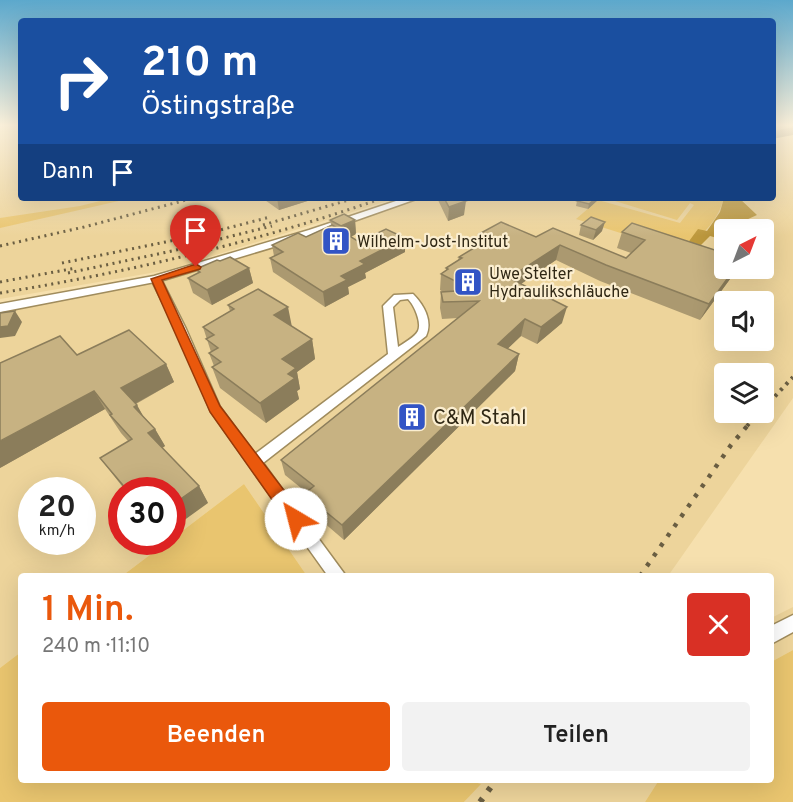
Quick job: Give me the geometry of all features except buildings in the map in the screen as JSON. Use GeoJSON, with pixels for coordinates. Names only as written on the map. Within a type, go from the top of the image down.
{"type":"FeatureCollection","features":[{"type":"Feature","properties":{"kind":"street"},"geometry":{"type":"LineString","coordinates":[[0,308],[156,279],[405,201]]}},
{"type":"Feature","properties":{"kind":"street"},"geometry":{"type":"LineString","coordinates":[[156,279],[215,409],[336,573]]}},
{"type":"Feature","properties":{"kind":"street"},"geometry":{"type":"LineString","coordinates":[[254,463],[394,356],[423,331],[419,305],[410,296],[397,297],[391,300],[388,306],[394,356]]}},
{"type":"Feature","properties":{"kind":"street"},"geometry":{"type":"LineString","coordinates":[[774,633],[793,623]]}},
{"type":"Feature","properties":{"kind":"shaded area"},"geometry":{"type":"Polygon","coordinates":[[[0,161],[18,161],[18,201],[387,201],[168,270],[0,299],[0,161]]]}},
{"type":"Feature","properties":{"kind":"shaded area"},"geometry":{"type":"Polygon","coordinates":[[[776,161],[793,161],[793,398],[670,573],[305,573],[244,484],[186,528],[186,477],[108,477],[108,555],[150,555],[126,573],[18,573],[18,654],[0,668],[0,308],[174,275],[407,201],[776,201],[776,161]]]}},
{"type":"Feature","properties":{"kind":"shaded area"},"geometry":{"type":"Polygon","coordinates":[[[100,201],[119,201],[0,228],[0,218],[100,201]]]}},
{"type":"Feature","properties":{"kind":"shaded area"},"geometry":{"type":"Polygon","coordinates":[[[597,201],[602,201],[680,223],[694,205],[690,203],[677,220],[615,201],[723,201],[713,222],[681,252],[576,219],[597,201]]]}},
{"type":"Feature","properties":{"kind":"shaded area"},"geometry":{"type":"Polygon","coordinates":[[[723,201],[742,201],[757,215],[748,219],[715,219],[723,201]]]}},
{"type":"Feature","properties":{"kind":"shaded area"},"geometry":{"type":"Polygon","coordinates":[[[714,221],[714,237],[710,236],[692,254],[681,252],[698,229],[707,231],[714,221]]]}},
{"type":"Feature","properties":{"kind":"shaded area"},"geometry":{"type":"Polygon","coordinates":[[[244,484],[305,573],[126,573],[150,555],[186,555],[186,528],[244,484]]]}},
{"type":"Feature","properties":{"kind":"shaded area"},"geometry":{"type":"Polygon","coordinates":[[[793,607],[793,650],[774,660],[774,616],[793,607]]]}},
{"type":"Feature","properties":{"kind":"shaded area"},"geometry":{"type":"Polygon","coordinates":[[[793,650],[793,802],[645,802],[657,783],[774,783],[774,660],[793,650]]]}},
{"type":"Feature","properties":{"kind":"shaded area"},"geometry":{"type":"Polygon","coordinates":[[[18,654],[18,783],[481,784],[464,802],[0,802],[0,668],[18,654]]]}},
{"type":"Feature","properties":{"kind":"shaded area"},"geometry":{"type":"Polygon","coordinates":[[[477,783],[657,783],[645,802],[464,802],[480,784],[477,783]]]}},
{"type":"Feature","properties":{"kind":"railway"},"geometry":{"type":"LineString","coordinates":[[0,246],[182,201]]}},
{"type":"Feature","properties":{"kind":"railway"},"geometry":{"type":"LineString","coordinates":[[263,225],[345,201]]}},
{"type":"Feature","properties":{"kind":"railway"},"geometry":{"type":"LineString","coordinates":[[0,293],[97,276],[192,254],[287,229],[374,201]]}},
{"type":"Feature","properties":{"kind":"railway"},"geometry":{"type":"LineString","coordinates":[[62,263],[205,234],[270,217]]}},
{"type":"Feature","properties":{"kind":"railway"},"geometry":{"type":"LineString","coordinates":[[68,273],[172,251],[272,226]]}},
{"type":"Feature","properties":{"kind":"railway"},"geometry":{"type":"LineString","coordinates":[[0,282],[76,268]]}},
{"type":"Feature","properties":{"kind":"railway"},"geometry":{"type":"LineString","coordinates":[[774,397],[793,377]]}},
{"type":"Feature","properties":{"kind":"railway"},"geometry":{"type":"LineString","coordinates":[[642,573],[731,445],[748,425]]}},
{"type":"Feature","properties":{"kind":"railway"},"geometry":{"type":"LineString","coordinates":[[480,802],[494,783]]}},
{"type":"Feature","properties":{"kind":"place","name":"Wilhelm-Jost-Institut"},"geometry":{"type":"Point","coordinates":[336,241]}},
{"type":"Feature","properties":{"kind":"place","name":"Uwe Stelter Hydraulikschläuche"},"geometry":{"type":"Point","coordinates":[468,282]}},
{"type":"Feature","properties":{"kind":"place","name":"C&M Stahl"},"geometry":{"type":"Point","coordinates":[412,417]}},
{"type":"Feature","properties":{"kind":"route"},"geometry":{"type":"LineString","coordinates":[[196,267],[156,279],[181,329],[198,375],[215,409],[296,519]]}}]}
